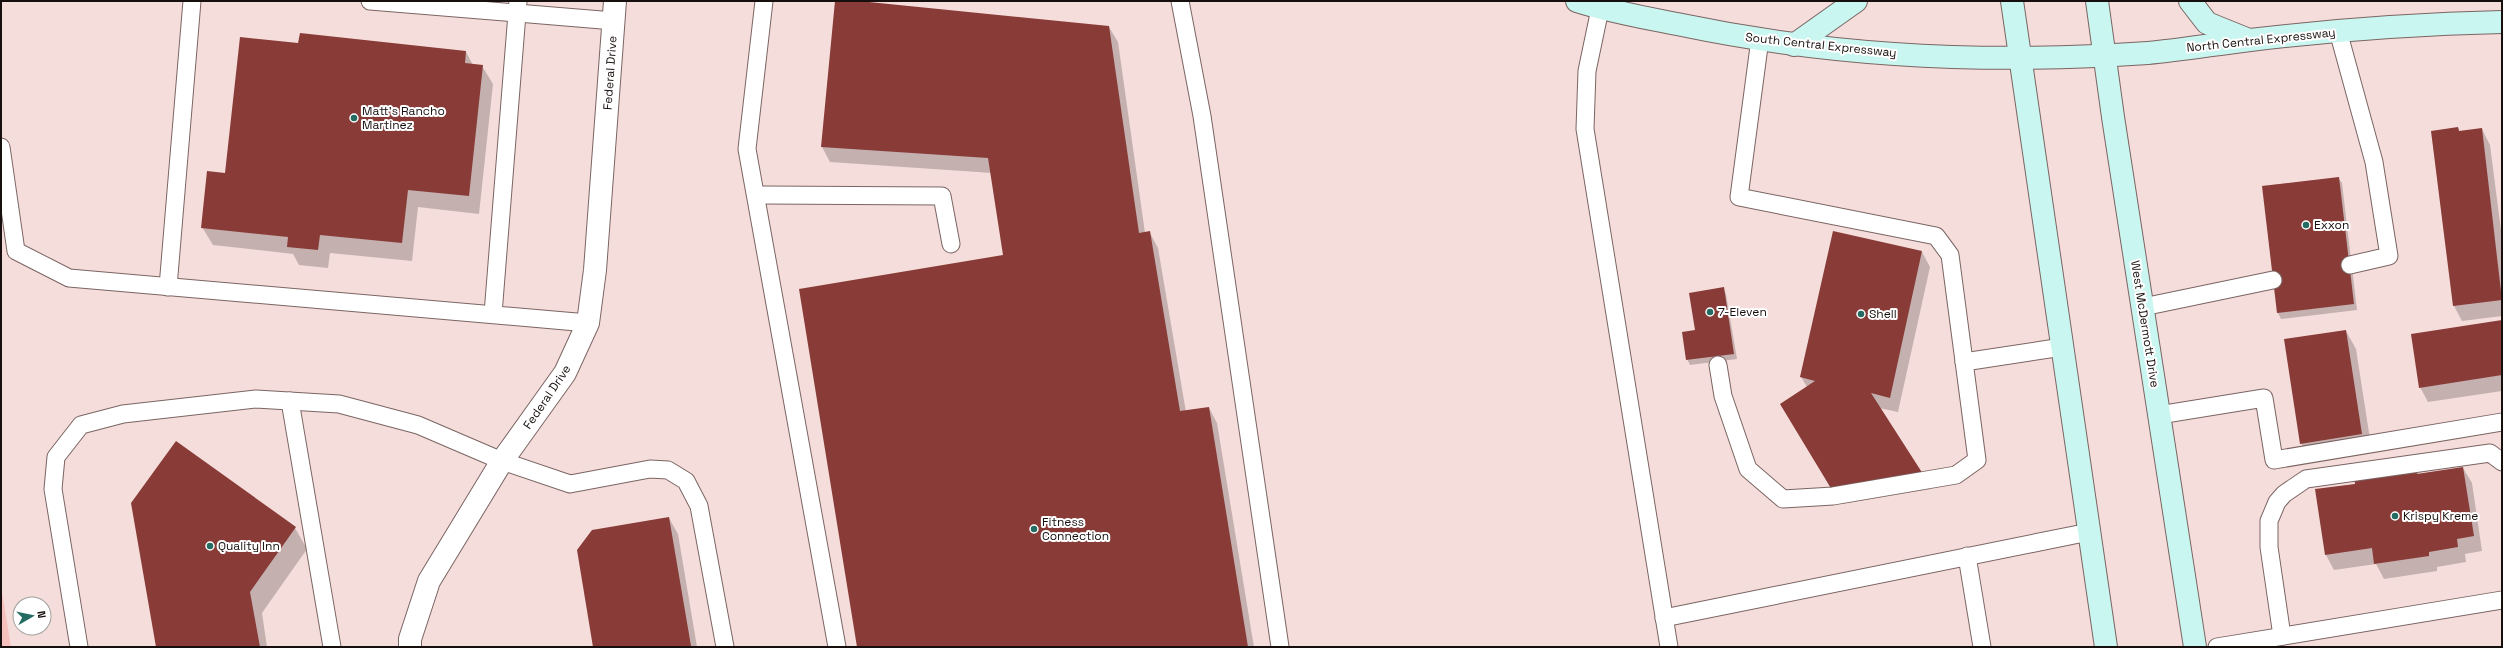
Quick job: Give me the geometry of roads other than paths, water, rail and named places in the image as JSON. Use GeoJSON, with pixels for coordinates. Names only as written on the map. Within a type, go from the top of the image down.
{"type":"FeatureCollection","features":[{"type":"Feature","properties":{"kind":"main road","name":"South Central Expressway"},"geometry":{"type":"LineString","coordinates":[[1577,1],[1600,9],[1794,45],[1948,58],[2020,58]]}},
{"type":"Feature","properties":{"kind":"main road"},"geometry":{"type":"LineString","coordinates":[[1794,45],[1856,1]]}},
{"type":"Feature","properties":{"kind":"main road"},"geometry":{"type":"LineString","coordinates":[[2012,1],[2106,647]]}},
{"type":"Feature","properties":{"kind":"main road","name":"West McDermott Drive"},"geometry":{"type":"LineString","coordinates":[[2097,1],[2195,647]]}},
{"type":"Feature","properties":{"kind":"main road"},"geometry":{"type":"LineString","coordinates":[[2190,1],[2207,22],[2249,40]]}},
{"type":"Feature","properties":{"kind":"main road","name":"North Central Expressway"},"geometry":{"type":"LineString","coordinates":[[2020,58],[2150,53],[2249,40],[2402,25],[2502,22]]}},
{"type":"Feature","properties":{"kind":"street","name":"Federal Drive"},"geometry":{"type":"LineString","coordinates":[[410,647],[410,639],[429,581],[502,461],[565,373],[588,323],[595,270],[614,11]]}},
{"type":"Feature","properties":{"kind":"lane"},"geometry":{"type":"LineString","coordinates":[[168,287],[192,1]]}},
{"type":"Feature","properties":{"kind":"lane"},"geometry":{"type":"LineString","coordinates":[[370,1],[614,11]]}},
{"type":"Feature","properties":{"kind":"lane"},"geometry":{"type":"LineString","coordinates":[[764,1],[747,149],[837,647]]}},
{"type":"Feature","properties":{"kind":"lane"},"geometry":{"type":"LineString","coordinates":[[1180,1],[1202,116],[1280,647]]}},
{"type":"Feature","properties":{"kind":"lane"},"geometry":{"type":"LineString","coordinates":[[493,314],[518,7]]}},
{"type":"Feature","properties":{"kind":"lane"},"geometry":{"type":"LineString","coordinates":[[1600,9],[1587,71],[1585,129],[1669,647]]}},
{"type":"Feature","properties":{"kind":"lane"},"geometry":{"type":"LineString","coordinates":[[2338,31],[2374,162],[2389,256],[2350,265]]}},
{"type":"Feature","properties":{"kind":"lane"},"geometry":{"type":"LineString","coordinates":[[1718,364],[1723,396],[1748,469],[1783,499],[1833,496],[1956,475],[1977,460],[1978,450],[1964,362],[1950,255],[1936,236],[1739,197],[1760,39]]}},
{"type":"Feature","properties":{"kind":"lane"},"geometry":{"type":"LineString","coordinates":[[1,147],[16,250],[69,278],[588,323]]}},
{"type":"Feature","properties":{"kind":"lane"},"geometry":{"type":"LineString","coordinates":[[756,195],[942,196],[951,244]]}},
{"type":"Feature","properties":{"kind":"lane"},"geometry":{"type":"LineString","coordinates":[[2143,307],[2273,280]]}},
{"type":"Feature","properties":{"kind":"lane"},"geometry":{"type":"LineString","coordinates":[[1964,362],[2062,347]]}},
{"type":"Feature","properties":{"kind":"lane"},"geometry":{"type":"LineString","coordinates":[[2159,415],[2264,398],[2274,460],[2502,422]]}},
{"type":"Feature","properties":{"kind":"lane"},"geometry":{"type":"LineString","coordinates":[[79,647],[52,489],[56,457],[81,425],[123,414],[256,399],[339,404],[418,425],[502,461],[570,484],[650,469],[668,470],[686,481],[699,506],[725,647]]}},
{"type":"Feature","properties":{"kind":"lane"},"geometry":{"type":"LineString","coordinates":[[290,401],[332,647]]}},
{"type":"Feature","properties":{"kind":"lane"},"geometry":{"type":"LineString","coordinates":[[2290,639],[2270,547],[2269,521],[2277,502],[2284,494],[2306,479],[2490,453],[2502,462]]}},
{"type":"Feature","properties":{"kind":"lane"},"geometry":{"type":"LineString","coordinates":[[1664,618],[2089,532]]}},
{"type":"Feature","properties":{"kind":"lane"},"geometry":{"type":"LineString","coordinates":[[1967,556],[1982,647]]}},
{"type":"Feature","properties":{"kind":"lane"},"geometry":{"type":"LineString","coordinates":[[2217,647],[2290,639],[2502,600]]}},
{"type":"Feature","properties":{"kind":"place","name":"Matt’s Rancho Martinez"},"geometry":{"type":"Point","coordinates":[354,118]}},
{"type":"Feature","properties":{"kind":"place","name":"Exxon"},"geometry":{"type":"Point","coordinates":[2306,225]}},
{"type":"Feature","properties":{"kind":"place","name":"7-Eleven"},"geometry":{"type":"Point","coordinates":[1710,312]}},
{"type":"Feature","properties":{"kind":"place","name":"Shell"},"geometry":{"type":"Point","coordinates":[1861,314]}},
{"type":"Feature","properties":{"kind":"place","name":"Krispy Kreme"},"geometry":{"type":"Point","coordinates":[2395,516]}},
{"type":"Feature","properties":{"kind":"place","name":"Fitness Connection"},"geometry":{"type":"Point","coordinates":[1034,529]}},
{"type":"Feature","properties":{"kind":"place","name":"Quality Inn"},"geometry":{"type":"Point","coordinates":[210,546]}}]}
